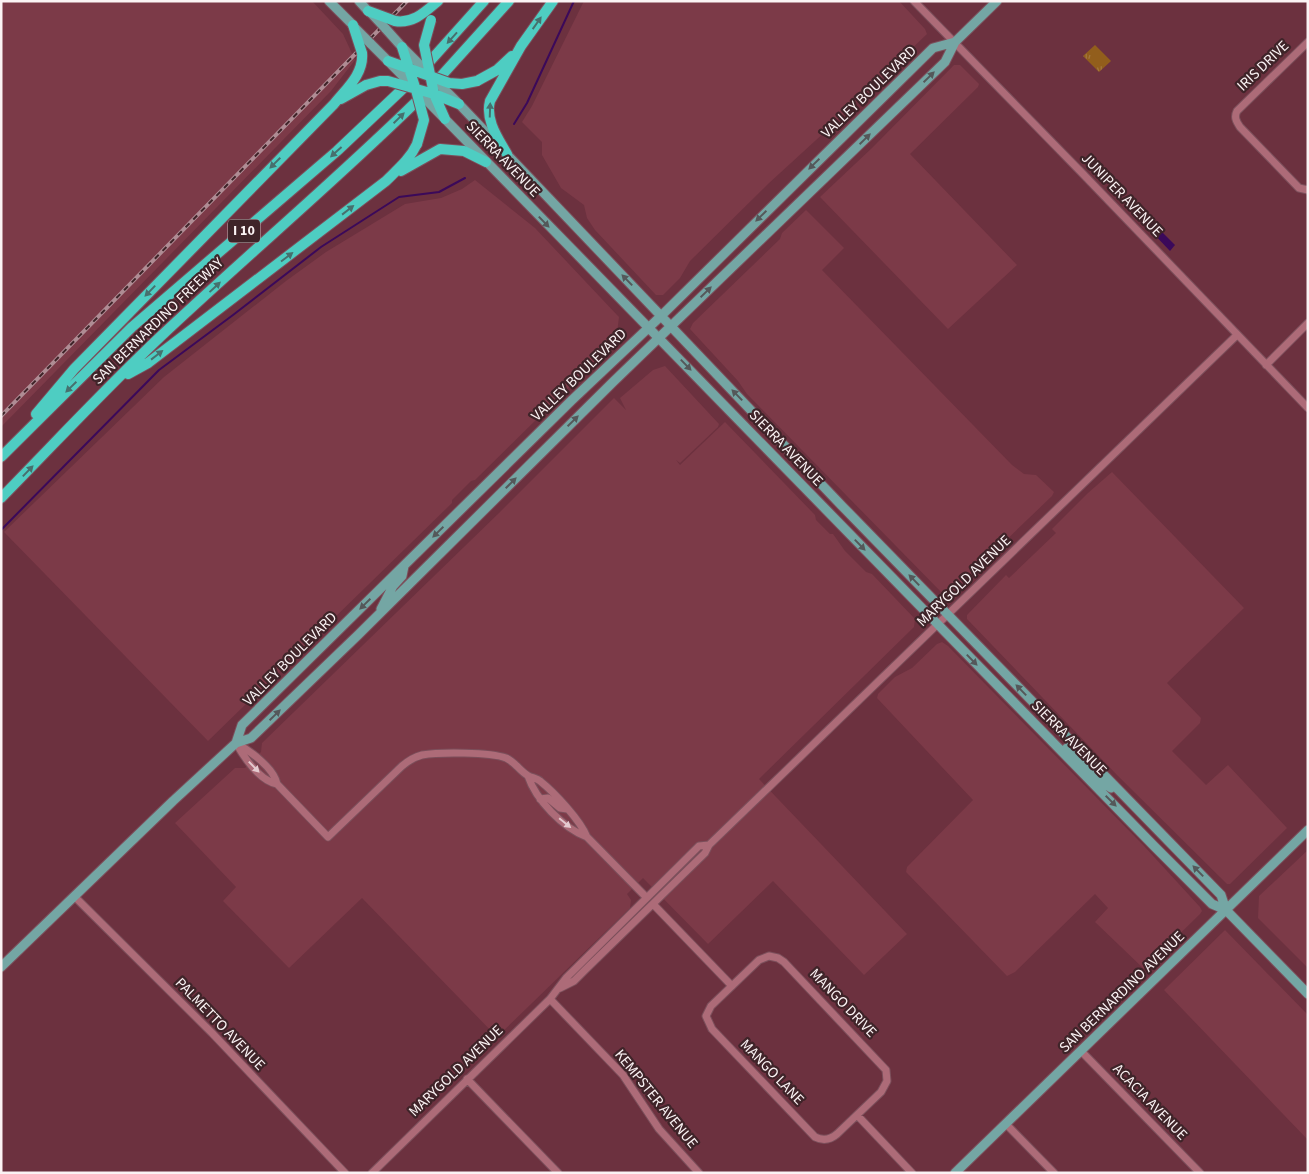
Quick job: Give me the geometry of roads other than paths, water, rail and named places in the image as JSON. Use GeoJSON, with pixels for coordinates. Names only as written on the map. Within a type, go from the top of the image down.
{"type":"FeatureCollection","features":[{"type":"Feature","properties":{"kind":"highway"},"geometry":{"type":"LineString","coordinates":[[368,11],[395,21],[405,22],[416,18],[438,1]]}},
{"type":"Feature","properties":{"kind":"highway"},"geometry":{"type":"LineString","coordinates":[[443,1],[431,20],[424,45],[434,94],[445,119]]}},
{"type":"Feature","properties":{"kind":"highway","name":"SAN BERNARDINO FREEWAY"},"geometry":{"type":"LineString","coordinates":[[1,456],[132,328],[337,151],[389,103],[443,48],[484,1]]}},
{"type":"Feature","properties":{"kind":"highway","name":"SAN BERNARDINO FREEWAY"},"geometry":{"type":"LineString","coordinates":[[1,498],[116,380],[181,317],[402,116],[449,69],[509,1]]}},
{"type":"Feature","properties":{"kind":"highway"},"geometry":{"type":"LineString","coordinates":[[507,154],[494,130],[488,110],[490,101],[521,46],[553,1]]}},
{"type":"Feature","properties":{"kind":"highway"},"geometry":{"type":"LineString","coordinates":[[1,456],[74,369],[334,104],[358,74],[362,63],[362,53],[353,25]]}},
{"type":"Feature","properties":{"kind":"highway"},"geometry":{"type":"LineString","coordinates":[[388,61],[448,83],[462,84],[477,82],[497,70],[521,46]]}},
{"type":"Feature","properties":{"kind":"highway"},"geometry":{"type":"LineString","coordinates":[[386,181],[413,154],[424,120],[402,47]]}},
{"type":"Feature","properties":{"kind":"highway"},"geometry":{"type":"LineString","coordinates":[[334,104],[366,85],[380,81],[388,81],[434,94],[459,104]]}},
{"type":"Feature","properties":{"kind":"highway"},"geometry":{"type":"LineString","coordinates":[[116,380],[148,363],[386,181],[440,148],[464,150],[486,162]]}},
{"type":"Feature","properties":{"kind":"main road","name":"SIERRA AVENUE"},"geometry":{"type":"LineString","coordinates":[[330,1],[1212,904],[1226,910],[1308,994]]}},
{"type":"Feature","properties":{"kind":"main road","name":"SIERRA AVENUE"},"geometry":{"type":"LineString","coordinates":[[359,1],[948,615],[1221,895],[1226,910]]}},
{"type":"Feature","properties":{"kind":"main road","name":"VALLEY BOULEVARD"},"geometry":{"type":"LineString","coordinates":[[1,967],[236,743],[252,738],[378,616],[474,518],[659,337],[945,62],[955,42],[997,1]]}},
{"type":"Feature","properties":{"kind":"main road","name":"VALLEY BOULEVARD"},"geometry":{"type":"LineString","coordinates":[[236,743],[242,725],[933,48],[955,42]]}},
{"type":"Feature","properties":{"kind":"main road"},"geometry":{"type":"LineString","coordinates":[[378,616],[393,586],[402,576],[404,566]]}},
{"type":"Feature","properties":{"kind":"main road"},"geometry":{"type":"LineString","coordinates":[[1063,752],[1066,748],[1069,748],[1105,784],[1122,794]]}},
{"type":"Feature","properties":{"kind":"main road","name":"SAN BERNARDINO AVENUE"},"geometry":{"type":"LineString","coordinates":[[955,1173],[1308,830]]}},
{"type":"Feature","properties":{"kind":"street","name":"JUNIPER AVENUE"},"geometry":{"type":"LineString","coordinates":[[914,1],[1308,408]]}},
{"type":"Feature","properties":{"kind":"street","name":"IRIS DRIVE"},"geometry":{"type":"LineString","coordinates":[[1308,42],[1237,110],[1236,118],[1240,126],[1299,188],[1308,190]]}},
{"type":"Feature","properties":{"kind":"street"},"geometry":{"type":"LineString","coordinates":[[1266,365],[1308,323]]}},
{"type":"Feature","properties":{"kind":"street","name":"MARYGOLD AVENUE"},"geometry":{"type":"LineString","coordinates":[[560,988],[574,981],[705,853],[709,845],[869,689],[938,625],[1237,336]]}},
{"type":"Feature","properties":{"kind":"street"},"geometry":{"type":"LineString","coordinates":[[236,743],[245,758],[269,783],[277,784],[328,837],[402,766],[415,758],[426,755],[457,754],[498,756],[512,762],[528,776],[539,780],[584,828],[587,836],[646,897]]}},
{"type":"Feature","properties":{"kind":"street"},"geometry":{"type":"LineString","coordinates":[[528,776],[531,787],[563,823],[579,834],[587,836]]}},
{"type":"Feature","properties":{"kind":"street"},"geometry":{"type":"LineString","coordinates":[[540,799],[548,798],[560,808],[567,809]]}},
{"type":"Feature","properties":{"kind":"street"},"geometry":{"type":"LineString","coordinates":[[585,970],[593,956],[637,914],[646,897],[666,886],[709,845]]}},
{"type":"Feature","properties":{"kind":"street","name":"PALMETTO AVENUE"},"geometry":{"type":"LineString","coordinates":[[74,896],[212,1034],[345,1173]]}},
{"type":"Feature","properties":{"kind":"street","name":"MARYGOLD AVENUE"},"geometry":{"type":"LineString","coordinates":[[372,1173],[550,999],[566,978],[646,897]]}},
{"type":"Feature","properties":{"kind":"street"},"geometry":{"type":"LineString","coordinates":[[652,904],[732,986]]}},
{"type":"Feature","properties":{"kind":"street","name":"MANGO DRIVE"},"geometry":{"type":"LineString","coordinates":[[732,986],[759,960],[768,956],[778,958],[808,986],[886,1070],[888,1077],[885,1086],[857,1115]]}},
{"type":"Feature","properties":{"kind":"street","name":"MANGO LANE"},"geometry":{"type":"LineString","coordinates":[[732,986],[708,1011],[706,1016],[709,1026],[815,1137],[825,1140],[834,1137],[857,1115]]}},
{"type":"Feature","properties":{"kind":"street","name":"KEMPSTER AVENUE"},"geometry":{"type":"LineString","coordinates":[[550,999],[624,1075],[659,1129],[699,1173]]}},
{"type":"Feature","properties":{"kind":"street","name":"ACACIA AVENUE"},"geometry":{"type":"LineString","coordinates":[[1081,1051],[1200,1173]]}},
{"type":"Feature","properties":{"kind":"street"},"geometry":{"type":"LineString","coordinates":[[467,1079],[558,1173]]}},
{"type":"Feature","properties":{"kind":"street"},"geometry":{"type":"LineString","coordinates":[[857,1115],[912,1173]]}},
{"type":"Feature","properties":{"kind":"street"},"geometry":{"type":"LineString","coordinates":[[1006,1124],[1054,1173]]}},
{"type":"Feature","properties":{"kind":"waterway"},"geometry":{"type":"LineString","coordinates":[[514,124],[527,103],[574,1]]}},
{"type":"Feature","properties":{"kind":"waterway"},"geometry":{"type":"LineString","coordinates":[[1,530],[159,370],[321,247],[399,197],[439,192],[465,178]]}},
{"type":"Feature","properties":{"kind":"railway"},"geometry":{"type":"LineString","coordinates":[[1,416],[407,1]]}}]}
